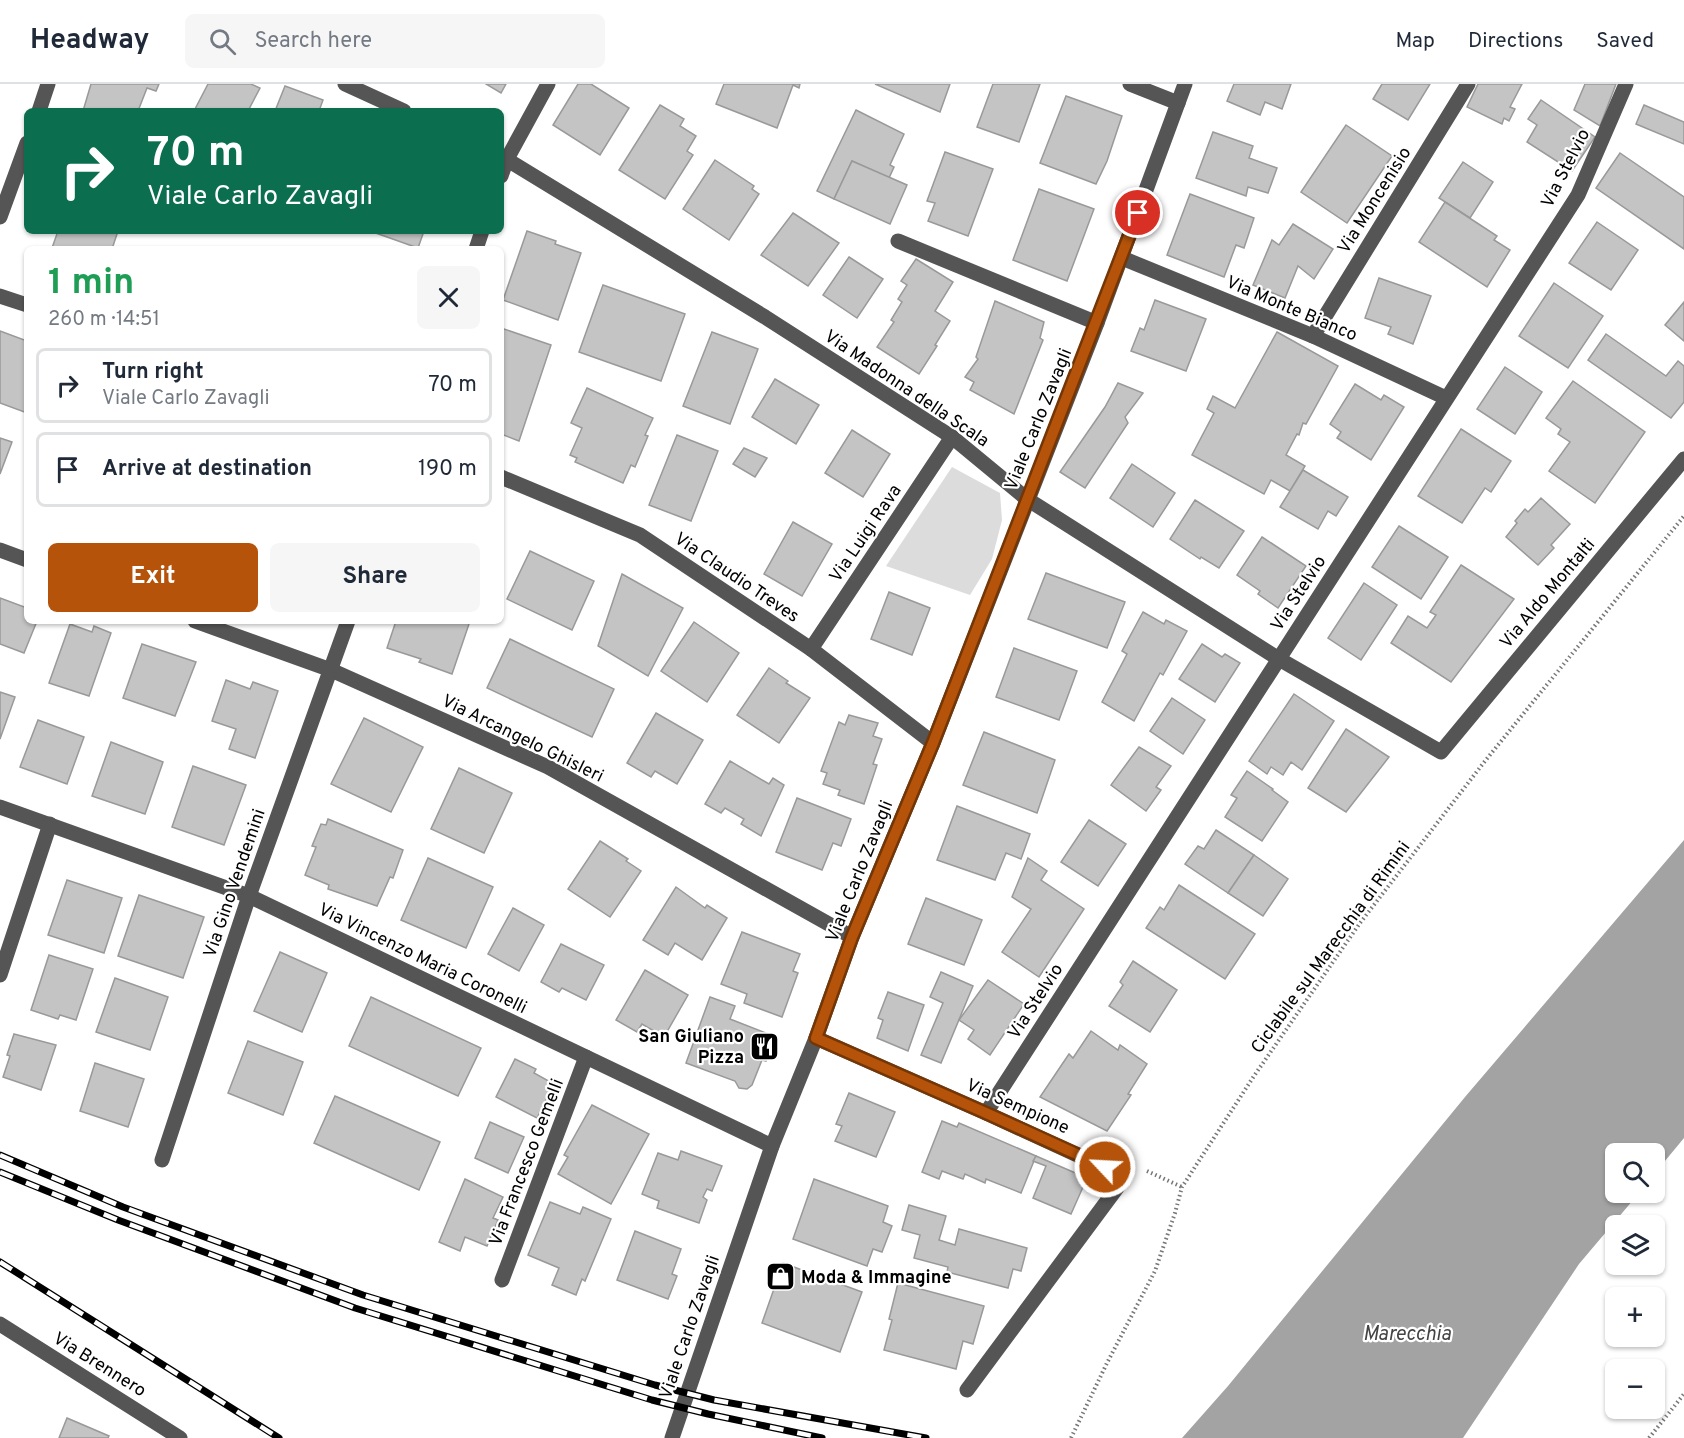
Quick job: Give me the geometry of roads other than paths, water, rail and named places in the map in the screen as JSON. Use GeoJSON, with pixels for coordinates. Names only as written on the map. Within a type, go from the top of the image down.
{"type":"FeatureCollection","features":[{"type":"Feature","properties":{"kind":"street"},"geometry":{"type":"LineString","coordinates":[[40,108],[48,84]]}},
{"type":"Feature","properties":{"kind":"street"},"geometry":{"type":"LineString","coordinates":[[345,84],[397,108]]}},
{"type":"Feature","properties":{"kind":"street"},"geometry":{"type":"LineString","coordinates":[[504,157],[548,84]]}},
{"type":"Feature","properties":{"kind":"street"},"geometry":{"type":"LineString","coordinates":[[1130,84],[1178,103]]}},
{"type":"Feature","properties":{"kind":"street","name":"Viale Carlo Zavagli"},"geometry":{"type":"LineString","coordinates":[[672,1438],[772,1146],[816,1038],[852,937],[933,743],[1097,323],[1185,84]]}},
{"type":"Feature","properties":{"kind":"street","name":"Via Moncenisio"},"geometry":{"type":"LineString","coordinates":[[1313,336],[1468,84]]}},
{"type":"Feature","properties":{"kind":"street","name":"Via Stelvio"},"geometry":{"type":"LineString","coordinates":[[986,1113],[1578,195],[1626,84]]}},
{"type":"Feature","properties":{"kind":"street"},"geometry":{"type":"LineString","coordinates":[[0,218],[24,151]]}},
{"type":"Feature","properties":{"kind":"street","name":"Via Madonna della Scala"},"geometry":{"type":"LineString","coordinates":[[504,157],[765,317],[952,437],[1027,500],[1279,659],[1441,752]]}},
{"type":"Feature","properties":{"kind":"street"},"geometry":{"type":"LineString","coordinates":[[898,241],[1097,323]]}},
{"type":"Feature","properties":{"kind":"street","name":"Via Monte Bianco"},"geometry":{"type":"LineString","coordinates":[[1122,258],[1313,336],[1446,398]]}},
{"type":"Feature","properties":{"kind":"street"},"geometry":{"type":"LineString","coordinates":[[0,296],[24,304]]}},
{"type":"Feature","properties":{"kind":"street","name":"Via Luigi Rava"},"geometry":{"type":"LineString","coordinates":[[811,649],[952,437]]}},
{"type":"Feature","properties":{"kind":"street","name":"Via Aldo Montalti"},"geometry":{"type":"LineString","coordinates":[[1441,752],[1684,459]]}},
{"type":"Feature","properties":{"kind":"street","name":"Via Claudio Treves"},"geometry":{"type":"LineString","coordinates":[[504,478],[640,536],[811,649],[933,743]]}},
{"type":"Feature","properties":{"kind":"street"},"geometry":{"type":"LineString","coordinates":[[0,550],[24,559]]}},
{"type":"Feature","properties":{"kind":"street","name":"Via Arcangelo Ghisleri"},"geometry":{"type":"LineString","coordinates":[[203,624],[331,670],[548,767],[852,937]]}},
{"type":"Feature","properties":{"kind":"street","name":"Via Gino Vendemini"},"geometry":{"type":"LineString","coordinates":[[162,1160],[249,896],[347,624]]}},
{"type":"Feature","properties":{"kind":"street","name":"Via Vincenzo Maria Coronelli"},"geometry":{"type":"LineString","coordinates":[[0,807],[249,896],[772,1146]]}},
{"type":"Feature","properties":{"kind":"street"},"geometry":{"type":"LineString","coordinates":[[0,975],[50,824]]}},
{"type":"Feature","properties":{"kind":"street","name":"Via Sempione"},"geometry":{"type":"LineString","coordinates":[[816,1038],[1125,1177],[967,1390]]}},
{"type":"Feature","properties":{"kind":"street","name":"Via Francesco Gemelli"},"geometry":{"type":"LineString","coordinates":[[502,1280],[586,1058]]}},
{"type":"Feature","properties":{"kind":"street","name":"Via Brennero"},"geometry":{"type":"LineString","coordinates":[[0,1324],[180,1438]]}},
{"type":"Feature","properties":{"kind":"water","name":"Marecchia"},"geometry":{"type":"Polygon","coordinates":[[[1684,840],[1684,1138],[1665,1161],[1665,1143],[1605,1143],[1605,1203],[1631,1203],[1620,1215],[1605,1215],[1605,1233],[1579,1264],[1463,1438],[1182,1438],[1228,1386],[1465,1097],[1684,840]]]}},
{"type":"Feature","properties":{"kind":"railway"},"geometry":{"type":"LineString","coordinates":[[0,1155],[123,1207],[363,1295],[655,1385],[714,1400],[926,1438]]}},
{"type":"Feature","properties":{"kind":"railway"},"geometry":{"type":"LineString","coordinates":[[0,1172],[118,1220],[355,1308],[652,1400],[822,1438]]}},
{"type":"Feature","properties":{"kind":"railway"},"geometry":{"type":"LineString","coordinates":[[0,1262],[279,1438]]}},
{"type":"Feature","properties":{"kind":"place","name":"San Giuliano Pizza"},"geometry":{"type":"Point","coordinates":[765,1046]}},
{"type":"Feature","properties":{"kind":"place","name":"Moda & Immagine"},"geometry":{"type":"Point","coordinates":[780,1277]}}]}
